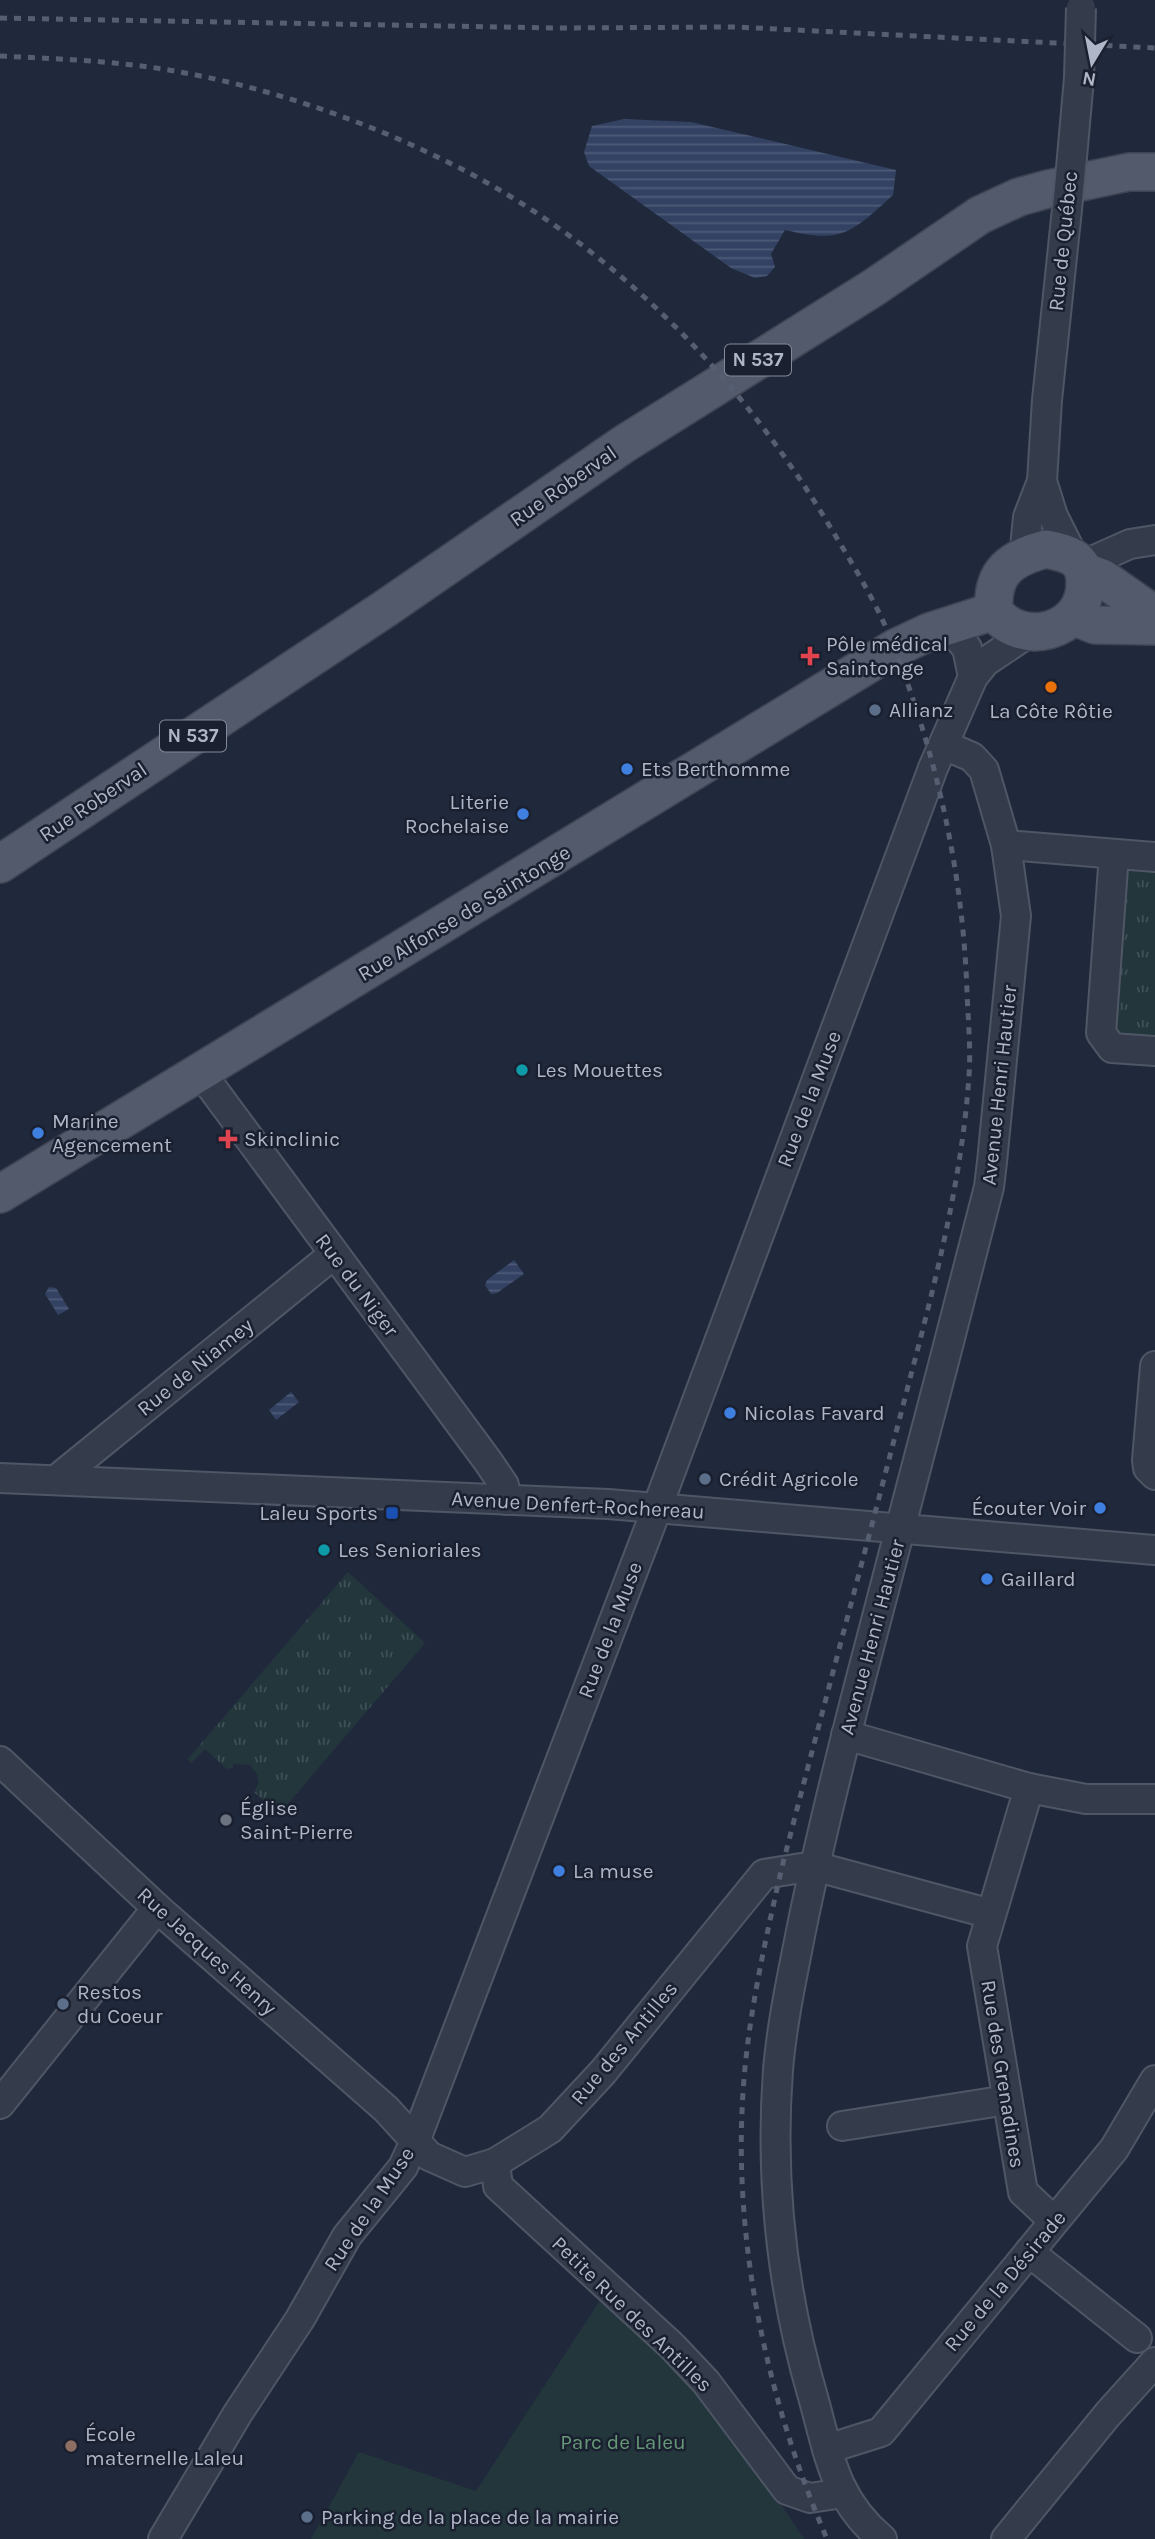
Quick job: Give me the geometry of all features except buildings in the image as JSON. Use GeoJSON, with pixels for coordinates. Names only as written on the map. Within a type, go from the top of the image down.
{"type":"FeatureCollection","features":[{"type":"Feature","properties":{"kind":"main road","name":"Rue Roberval"},"geometry":{"type":"LineString","coordinates":[[0,864],[386,608],[624,444],[873,288],[980,215],[1019,197],[1048,189],[1129,173],[1155,172]]}},
{"type":"Feature","properties":{"kind":"main road"},"geometry":{"type":"LineString","coordinates":[[1080,564],[1085,597],[1075,617],[1056,628],[1005,611],[1006,568],[1024,557],[1046,549],[1080,564],[1155,615]]}},
{"type":"Feature","properties":{"kind":"main road","name":"Rue Alfonse de Saintonge"},"geometry":{"type":"LineString","coordinates":[[0,1194],[895,648],[939,630],[936,621],[1005,611]]}},
{"type":"Feature","properties":{"kind":"main road"},"geometry":{"type":"LineString","coordinates":[[1075,617],[1095,625],[1155,626]]}},
{"type":"Feature","properties":{"kind":"street","name":"Rue de Québec"},"geometry":{"type":"LineString","coordinates":[[1024,557],[1028,517],[1042,481],[1047,400],[1079,78],[1081,4]]}},
{"type":"Feature","properties":{"kind":"street","name":"Rue de Québec"},"geometry":{"type":"LineString","coordinates":[[1042,481],[1053,516],[1080,564]]}},
{"type":"Feature","properties":{"kind":"street"},"geometry":{"type":"LineString","coordinates":[[1080,564],[1130,544],[1155,540]]}},
{"type":"Feature","properties":{"kind":"street","name":"Rue de la Muse"},"geometry":{"type":"LineString","coordinates":[[163,2539],[238,2413],[300,2319],[347,2236],[402,2167],[416,2139],[657,1508],[972,668],[985,662],[1005,611]]}},
{"type":"Feature","properties":{"kind":"street"},"geometry":{"type":"LineString","coordinates":[[939,630],[967,648],[972,668]]}},
{"type":"Feature","properties":{"kind":"street","name":"Avenue Henri Hautier"},"geometry":{"type":"LineString","coordinates":[[882,2539],[852,2510],[827,2449],[793,2318],[780,2226],[775,2136],[778,2067],[787,2001],[814,1866],[989,1187],[1016,929],[1006,845],[984,770],[972,757],[944,745]]}},
{"type":"Feature","properties":{"kind":"street"},"geometry":{"type":"LineString","coordinates":[[1006,845],[1155,857]]}},
{"type":"Feature","properties":{"kind":"street"},"geometry":{"type":"LineString","coordinates":[[1114,854],[1101,1033],[1112,1048],[1155,1051]]}},
{"type":"Feature","properties":{"kind":"street","name":"Rue du Niger"},"geometry":{"type":"LineString","coordinates":[[201,1073],[487,1460],[503,1485],[506,1500]]}},
{"type":"Feature","properties":{"kind":"street","name":"Rue de Niamey"},"geometry":{"type":"LineString","coordinates":[[57,1480],[334,1254]]}},
{"type":"Feature","properties":{"kind":"street"},"geometry":{"type":"LineString","coordinates":[[1155,1366],[1147,1460],[1148,1468],[1155,1475]]}},
{"type":"Feature","properties":{"kind":"street","name":"Avenue Denfert-Rochereau"},"geometry":{"type":"LineString","coordinates":[[0,1478],[657,1508],[1154,1545]]}},
{"type":"Feature","properties":{"kind":"street"},"geometry":{"type":"LineString","coordinates":[[846,1734],[1029,1788],[1086,1799],[1155,1800]]}},
{"type":"Feature","properties":{"kind":"street","name":"Rue Jacques Henry"},"geometry":{"type":"LineString","coordinates":[[0,1761],[158,1908],[416,2139]]}},
{"type":"Feature","properties":{"kind":"street","name":"Rue des Grenadines"},"geometry":{"type":"LineString","coordinates":[[1029,1788],[982,1946],[1023,2192],[1054,2221]]}},
{"type":"Feature","properties":{"kind":"street"},"geometry":{"type":"LineString","coordinates":[[814,1866],[991,1913]]}},
{"type":"Feature","properties":{"kind":"street","name":"Rue des Antilles"},"geometry":{"type":"LineString","coordinates":[[416,2139],[429,2156],[465,2172],[495,2163],[550,2129],[603,2071],[764,1874],[814,1866]]}},
{"type":"Feature","properties":{"kind":"street"},"geometry":{"type":"LineString","coordinates":[[0,2104],[158,1908]]}},
{"type":"Feature","properties":{"kind":"street","name":"Rue de la Désirade"},"geometry":{"type":"LineString","coordinates":[[827,2449],[881,2432],[1114,2149],[1155,2080]]}},
{"type":"Feature","properties":{"kind":"street"},"geometry":{"type":"LineString","coordinates":[[842,2126],[1007,2100]]}},
{"type":"Feature","properties":{"kind":"street","name":"Petite Rue des Antilles"},"geometry":{"type":"LineString","coordinates":[[495,2163],[498,2186],[689,2364],[788,2490],[810,2498],[843,2493]]}},
{"type":"Feature","properties":{"kind":"street"},"geometry":{"type":"LineString","coordinates":[[1029,2252],[1137,2338]]}},
{"type":"Feature","properties":{"kind":"street"},"geometry":{"type":"LineString","coordinates":[[1006,2539],[1108,2414],[1155,2362]]}},
{"type":"Feature","properties":{"kind":"green space"},"geometry":{"type":"Polygon","coordinates":[[[1126,865],[1155,868],[1155,1042],[1112,1037],[1126,865]]]}},
{"type":"Feature","properties":{"kind":"green space"},"geometry":{"type":"Polygon","coordinates":[[[348,1572],[425,1643],[279,1814],[254,1792],[259,1783],[257,1774],[250,1765],[233,1764],[233,1768],[227,1769],[205,1749],[191,1763],[188,1759],[348,1572]]]}},
{"type":"Feature","properties":{"kind":"green space","name":"Parc de Laleu"},"geometry":{"type":"Polygon","coordinates":[[[606,2291],[699,2380],[804,2539],[311,2539],[359,2452],[476,2491],[606,2291]]]}},
{"type":"Feature","properties":{"kind":"water"},"geometry":{"type":"Polygon","coordinates":[[[624,119],[691,122],[896,170],[893,195],[845,232],[820,236],[785,230],[771,254],[775,267],[767,276],[755,278],[731,268],[589,166],[584,152],[592,126],[624,119]]]}},
{"type":"Feature","properties":{"kind":"water"},"geometry":{"type":"Polygon","coordinates":[[[514,1260],[524,1274],[497,1293],[491,1294],[485,1285],[487,1280],[514,1260]]]}},
{"type":"Feature","properties":{"kind":"water"},"geometry":{"type":"Polygon","coordinates":[[[49,1287],[56,1288],[69,1309],[58,1315],[45,1294],[49,1287]]]}},
{"type":"Feature","properties":{"kind":"water"},"geometry":{"type":"Polygon","coordinates":[[[291,1392],[299,1402],[276,1420],[269,1410],[291,1392]]]}},
{"type":"Feature","properties":{"kind":"railway"},"geometry":{"type":"LineString","coordinates":[[0,18],[557,28],[736,27],[1155,48]]}},
{"type":"Feature","properties":{"kind":"railway"},"geometry":{"type":"LineString","coordinates":[[0,56],[90,61],[180,72],[255,89],[330,112],[403,141],[473,175],[529,208],[582,245],[632,286],[679,330],[763,428],[800,480],[860,578],[890,637],[911,693],[946,819],[960,905],[970,1044],[965,1119],[951,1205],[932,1290],[781,1871],[752,2011],[742,2119],[742,2181],[747,2243],[768,2364],[804,2482],[827,2539]]}},
{"type":"Feature","properties":{"kind":"place","name":"Pôle médical Saintonge"},"geometry":{"type":"Point","coordinates":[810,656]}},
{"type":"Feature","properties":{"kind":"place","name":"La Côte Rôtie"},"geometry":{"type":"Point","coordinates":[1051,687]}},
{"type":"Feature","properties":{"kind":"place","name":"Allianz"},"geometry":{"type":"Point","coordinates":[875,710]}},
{"type":"Feature","properties":{"kind":"place","name":"Ets Berthomme"},"geometry":{"type":"Point","coordinates":[627,769]}},
{"type":"Feature","properties":{"kind":"place","name":"Literie Rochelaise"},"geometry":{"type":"Point","coordinates":[523,814]}},
{"type":"Feature","properties":{"kind":"place","name":"Les Mouettes"},"geometry":{"type":"Point","coordinates":[522,1070]}},
{"type":"Feature","properties":{"kind":"place","name":"Marine Agencement"},"geometry":{"type":"Point","coordinates":[38,1133]}},
{"type":"Feature","properties":{"kind":"place","name":"Skinclinic"},"geometry":{"type":"Point","coordinates":[228,1139]}},
{"type":"Feature","properties":{"kind":"place","name":"Nicolas Favard"},"geometry":{"type":"Point","coordinates":[730,1413]}},
{"type":"Feature","properties":{"kind":"place","name":"Crédit Agricole"},"geometry":{"type":"Point","coordinates":[705,1479]}},
{"type":"Feature","properties":{"kind":"place","name":"Écouter Voir"},"geometry":{"type":"Point","coordinates":[1100,1508]}},
{"type":"Feature","properties":{"kind":"place","name":"Laleu Sports"},"geometry":{"type":"Point","coordinates":[392,1513]}},
{"type":"Feature","properties":{"kind":"place","name":"Les Senioriales"},"geometry":{"type":"Point","coordinates":[324,1550]}},
{"type":"Feature","properties":{"kind":"place","name":"Gaillard"},"geometry":{"type":"Point","coordinates":[987,1579]}},
{"type":"Feature","properties":{"kind":"place","name":"Église Saint-Pierre"},"geometry":{"type":"Point","coordinates":[226,1820]}},
{"type":"Feature","properties":{"kind":"place","name":"La muse"},"geometry":{"type":"Point","coordinates":[559,1871]}},
{"type":"Feature","properties":{"kind":"place","name":"Restos du Coeur"},"geometry":{"type":"Point","coordinates":[63,2004]}},
{"type":"Feature","properties":{"kind":"place","name":"École maternelle Laleu"},"geometry":{"type":"Point","coordinates":[71,2446]}},
{"type":"Feature","properties":{"kind":"place","name":"Parking de la place de la mairie"},"geometry":{"type":"Point","coordinates":[307,2517]}}]}
